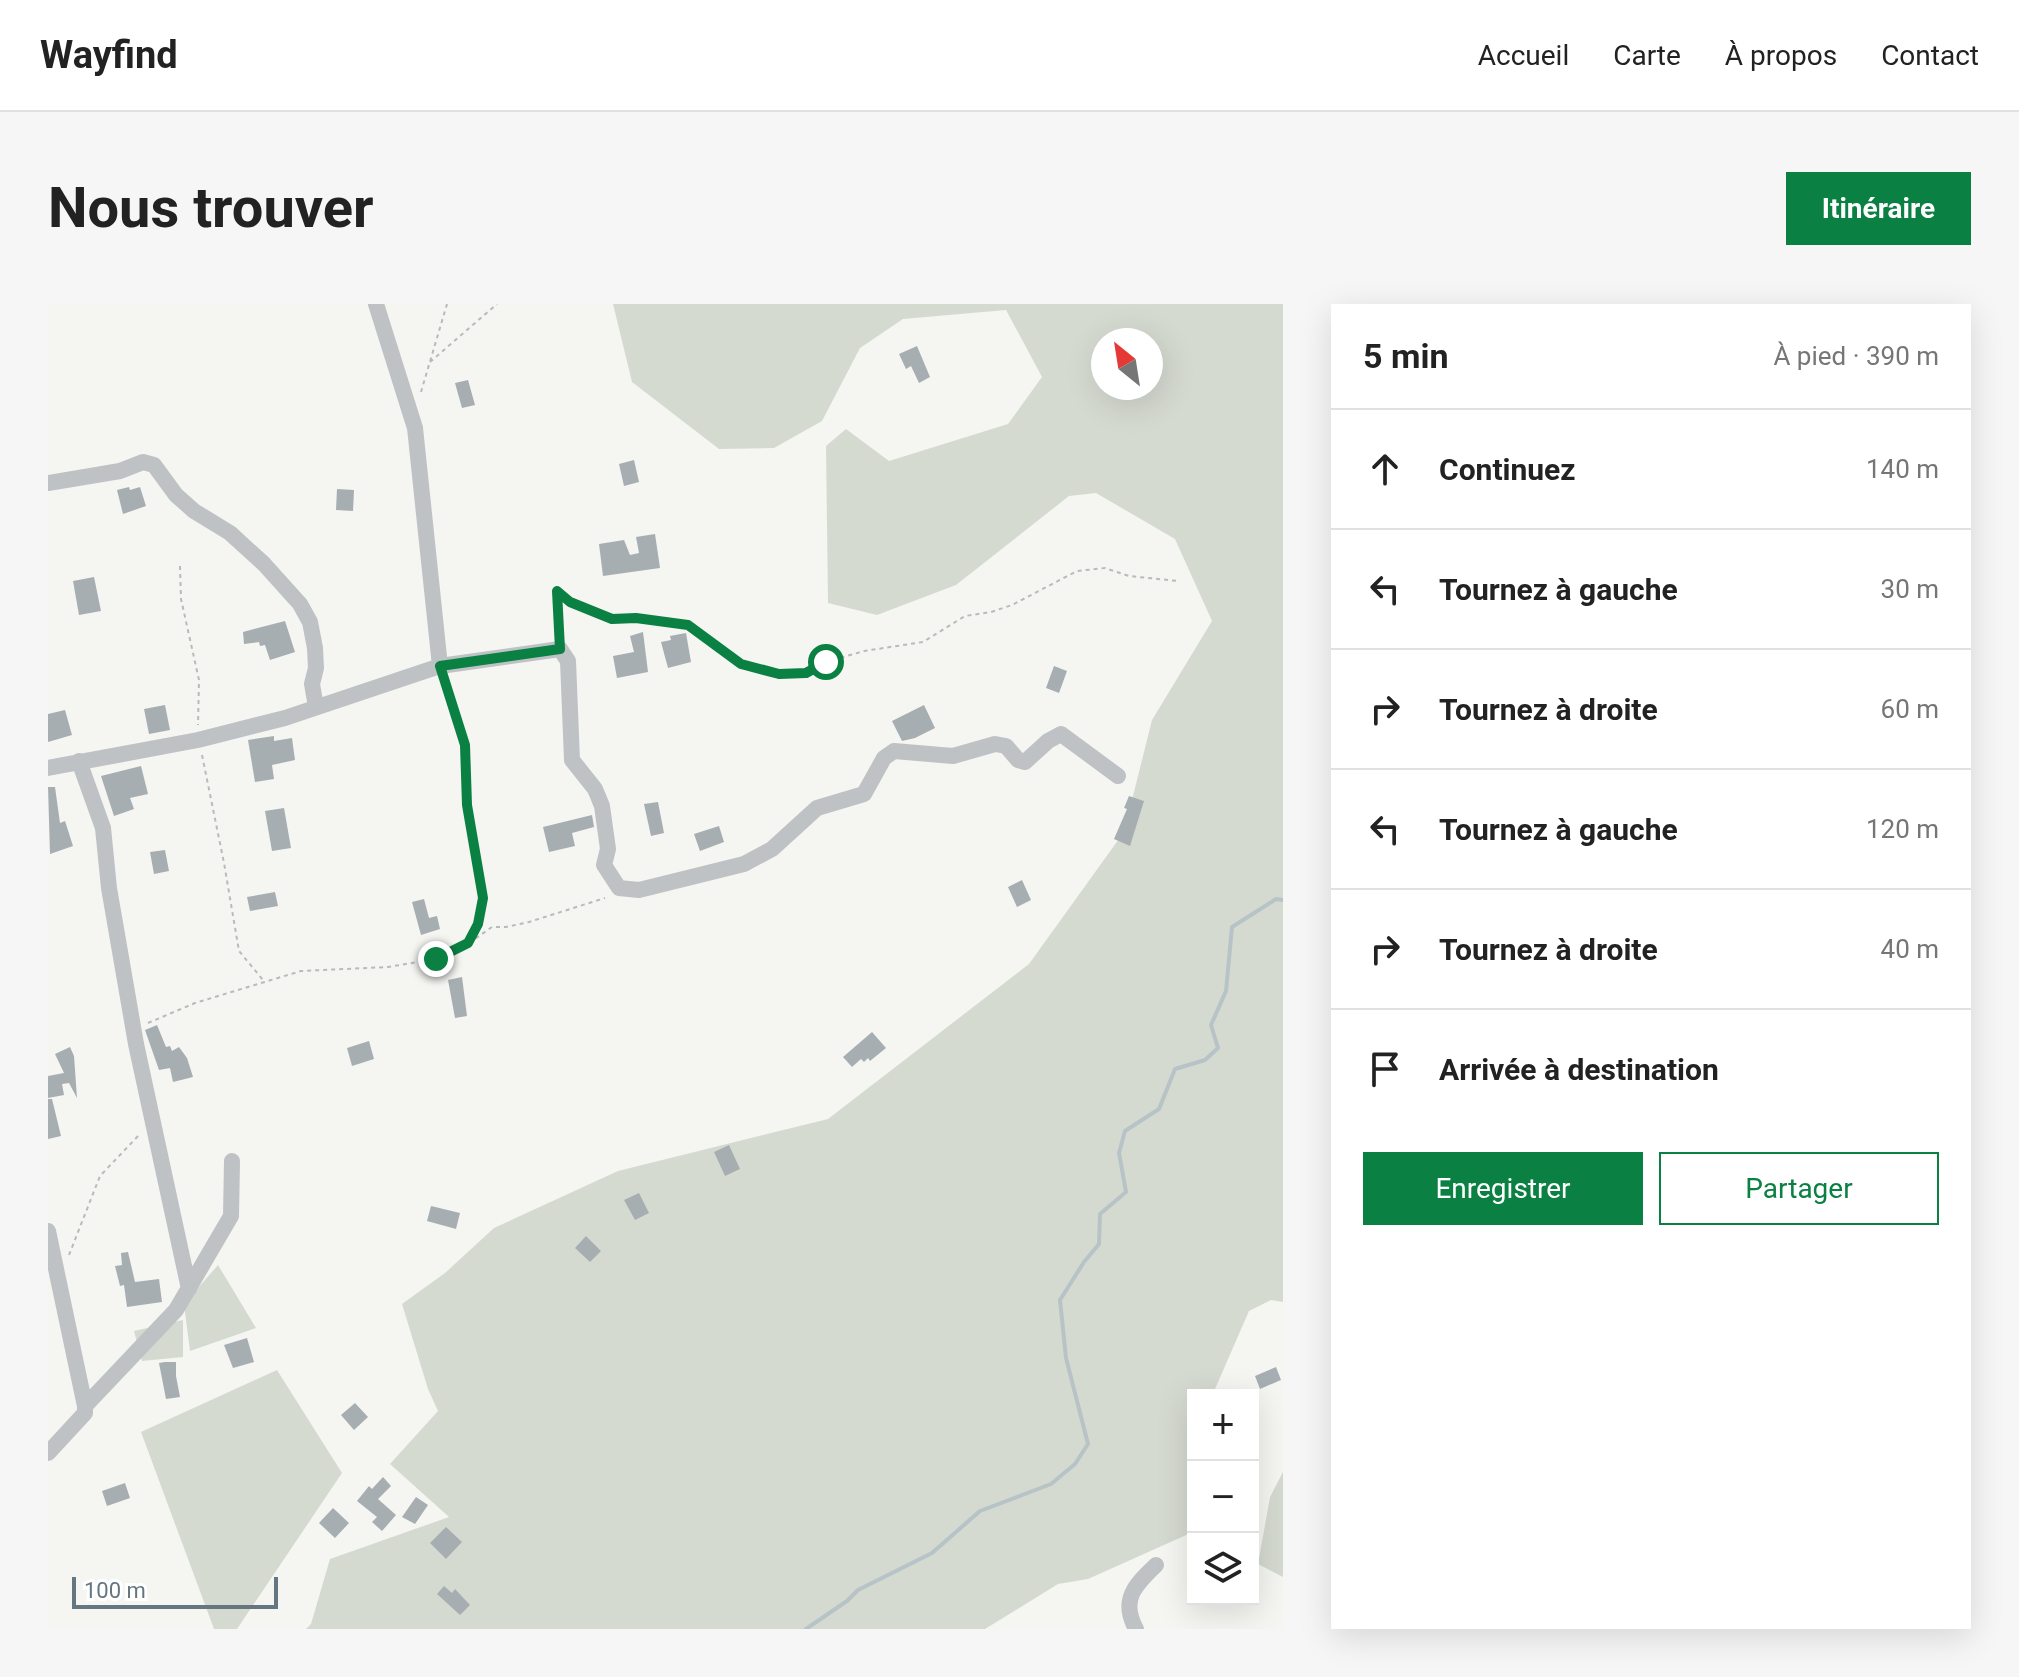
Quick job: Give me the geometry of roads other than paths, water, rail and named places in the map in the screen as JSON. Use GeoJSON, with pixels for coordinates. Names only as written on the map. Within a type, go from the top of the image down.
{"type":"FeatureCollection","features":[{"type":"Feature","properties":{"kind":"street"},"geometry":{"type":"LineString","coordinates":[[376,304],[415,428],[440,666]]}},
{"type":"Feature","properties":{"kind":"street"},"geometry":{"type":"LineString","coordinates":[[48,483],[120,471],[143,462],[154,465],[176,495],[194,511],[230,533],[264,564],[300,604],[310,622],[315,648],[316,668],[312,684],[316,707]]}},
{"type":"Feature","properties":{"kind":"street"},"geometry":{"type":"LineString","coordinates":[[48,768],[198,740],[285,718],[440,666],[560,649],[568,661],[572,760],[595,789],[602,806],[608,849],[604,865],[619,888],[639,890],[744,864],[772,849],[817,808],[864,794],[884,758],[894,751],[953,756],[995,744],[1006,746],[1018,760],[1025,762],[1048,741],[1061,734],[1118,776]]}},
{"type":"Feature","properties":{"kind":"street"},"geometry":{"type":"LineString","coordinates":[[79,761],[103,828],[109,888],[134,1028],[189,1289]]}},
{"type":"Feature","properties":{"kind":"street"},"geometry":{"type":"LineString","coordinates":[[85,1406],[176,1310],[189,1289],[231,1216],[232,1161]]}},
{"type":"Feature","properties":{"kind":"street"},"geometry":{"type":"LineString","coordinates":[[48,1231],[85,1406],[85,1413],[48,1453]]}},
{"type":"Feature","properties":{"kind":"street"},"geometry":{"type":"LineString","coordinates":[[1136,1629],[1128,1610],[1133,1589],[1156,1565]]}},
{"type":"Feature","properties":{"kind":"waterway"},"geometry":{"type":"LineString","coordinates":[[806,1629],[858,1590],[932,1553],[980,1511],[1051,1484],[1075,1464],[1088,1444],[1066,1358],[1060,1300],[1099,1244],[1100,1214],[1126,1192],[1119,1153],[1125,1131],[1159,1109],[1175,1069],[1205,1060],[1218,1048],[1211,1025],[1226,991],[1232,927],[1276,899],[1283,900]]}}]}
